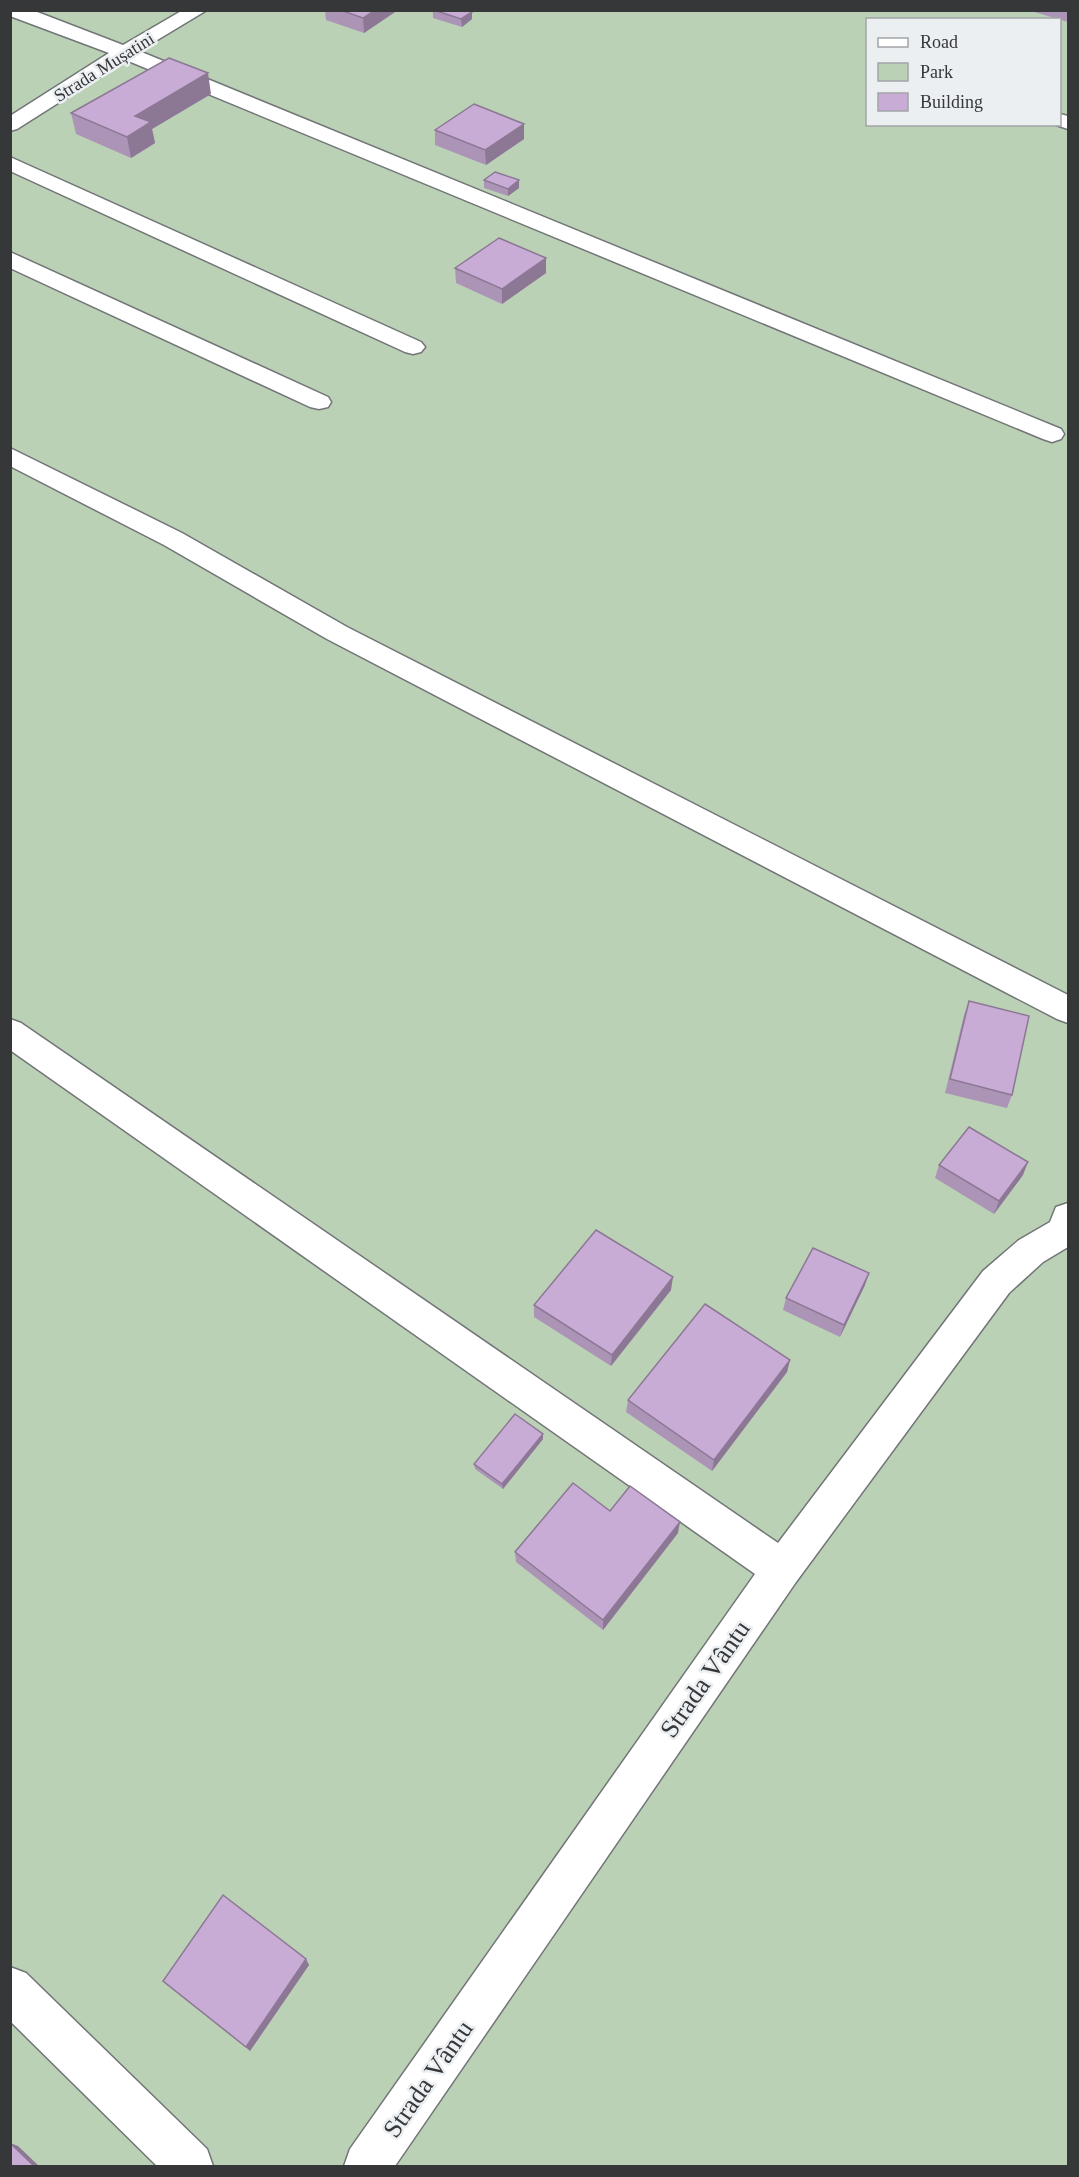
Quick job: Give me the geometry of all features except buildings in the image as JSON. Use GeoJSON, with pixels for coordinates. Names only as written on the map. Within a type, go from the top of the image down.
{"type":"FeatureCollection","features":[{"type":"Feature","properties":{"kind":"street"},"geometry":{"type":"LineString","coordinates":[[13,10],[124,52],[1052,434]]}},
{"type":"Feature","properties":{"kind":"street","name":"Strada Mușatini"},"geometry":{"type":"LineString","coordinates":[[10,125],[124,52],[198,10]]}},
{"type":"Feature","properties":{"kind":"street"},"geometry":{"type":"LineString","coordinates":[[10,163],[412,347]]}},
{"type":"Feature","properties":{"kind":"street"},"geometry":{"type":"LineString","coordinates":[[10,259],[319,402]]}},
{"type":"Feature","properties":{"kind":"street"},"geometry":{"type":"LineString","coordinates":[[10,456],[172,539],[347,638],[1068,1010]]}},
{"type":"Feature","properties":{"kind":"street"},"geometry":{"type":"LineString","coordinates":[[10,1032],[782,1569]]}},
{"type":"Feature","properties":{"kind":"street","name":"Strada Vântu"},"geometry":{"type":"LineString","coordinates":[[367,2166],[782,1569],[996,1282],[1031,1251],[1068,1227]]}},
{"type":"Feature","properties":{"kind":"street"},"geometry":{"type":"LineString","coordinates":[[10,1989],[190,2166]]}},
{"type":"Feature","properties":{"kind":"green space"},"geometry":{"type":"Polygon","coordinates":[[[11,11],[1068,11],[1068,2166],[11,2166],[11,11]]]}}]}
